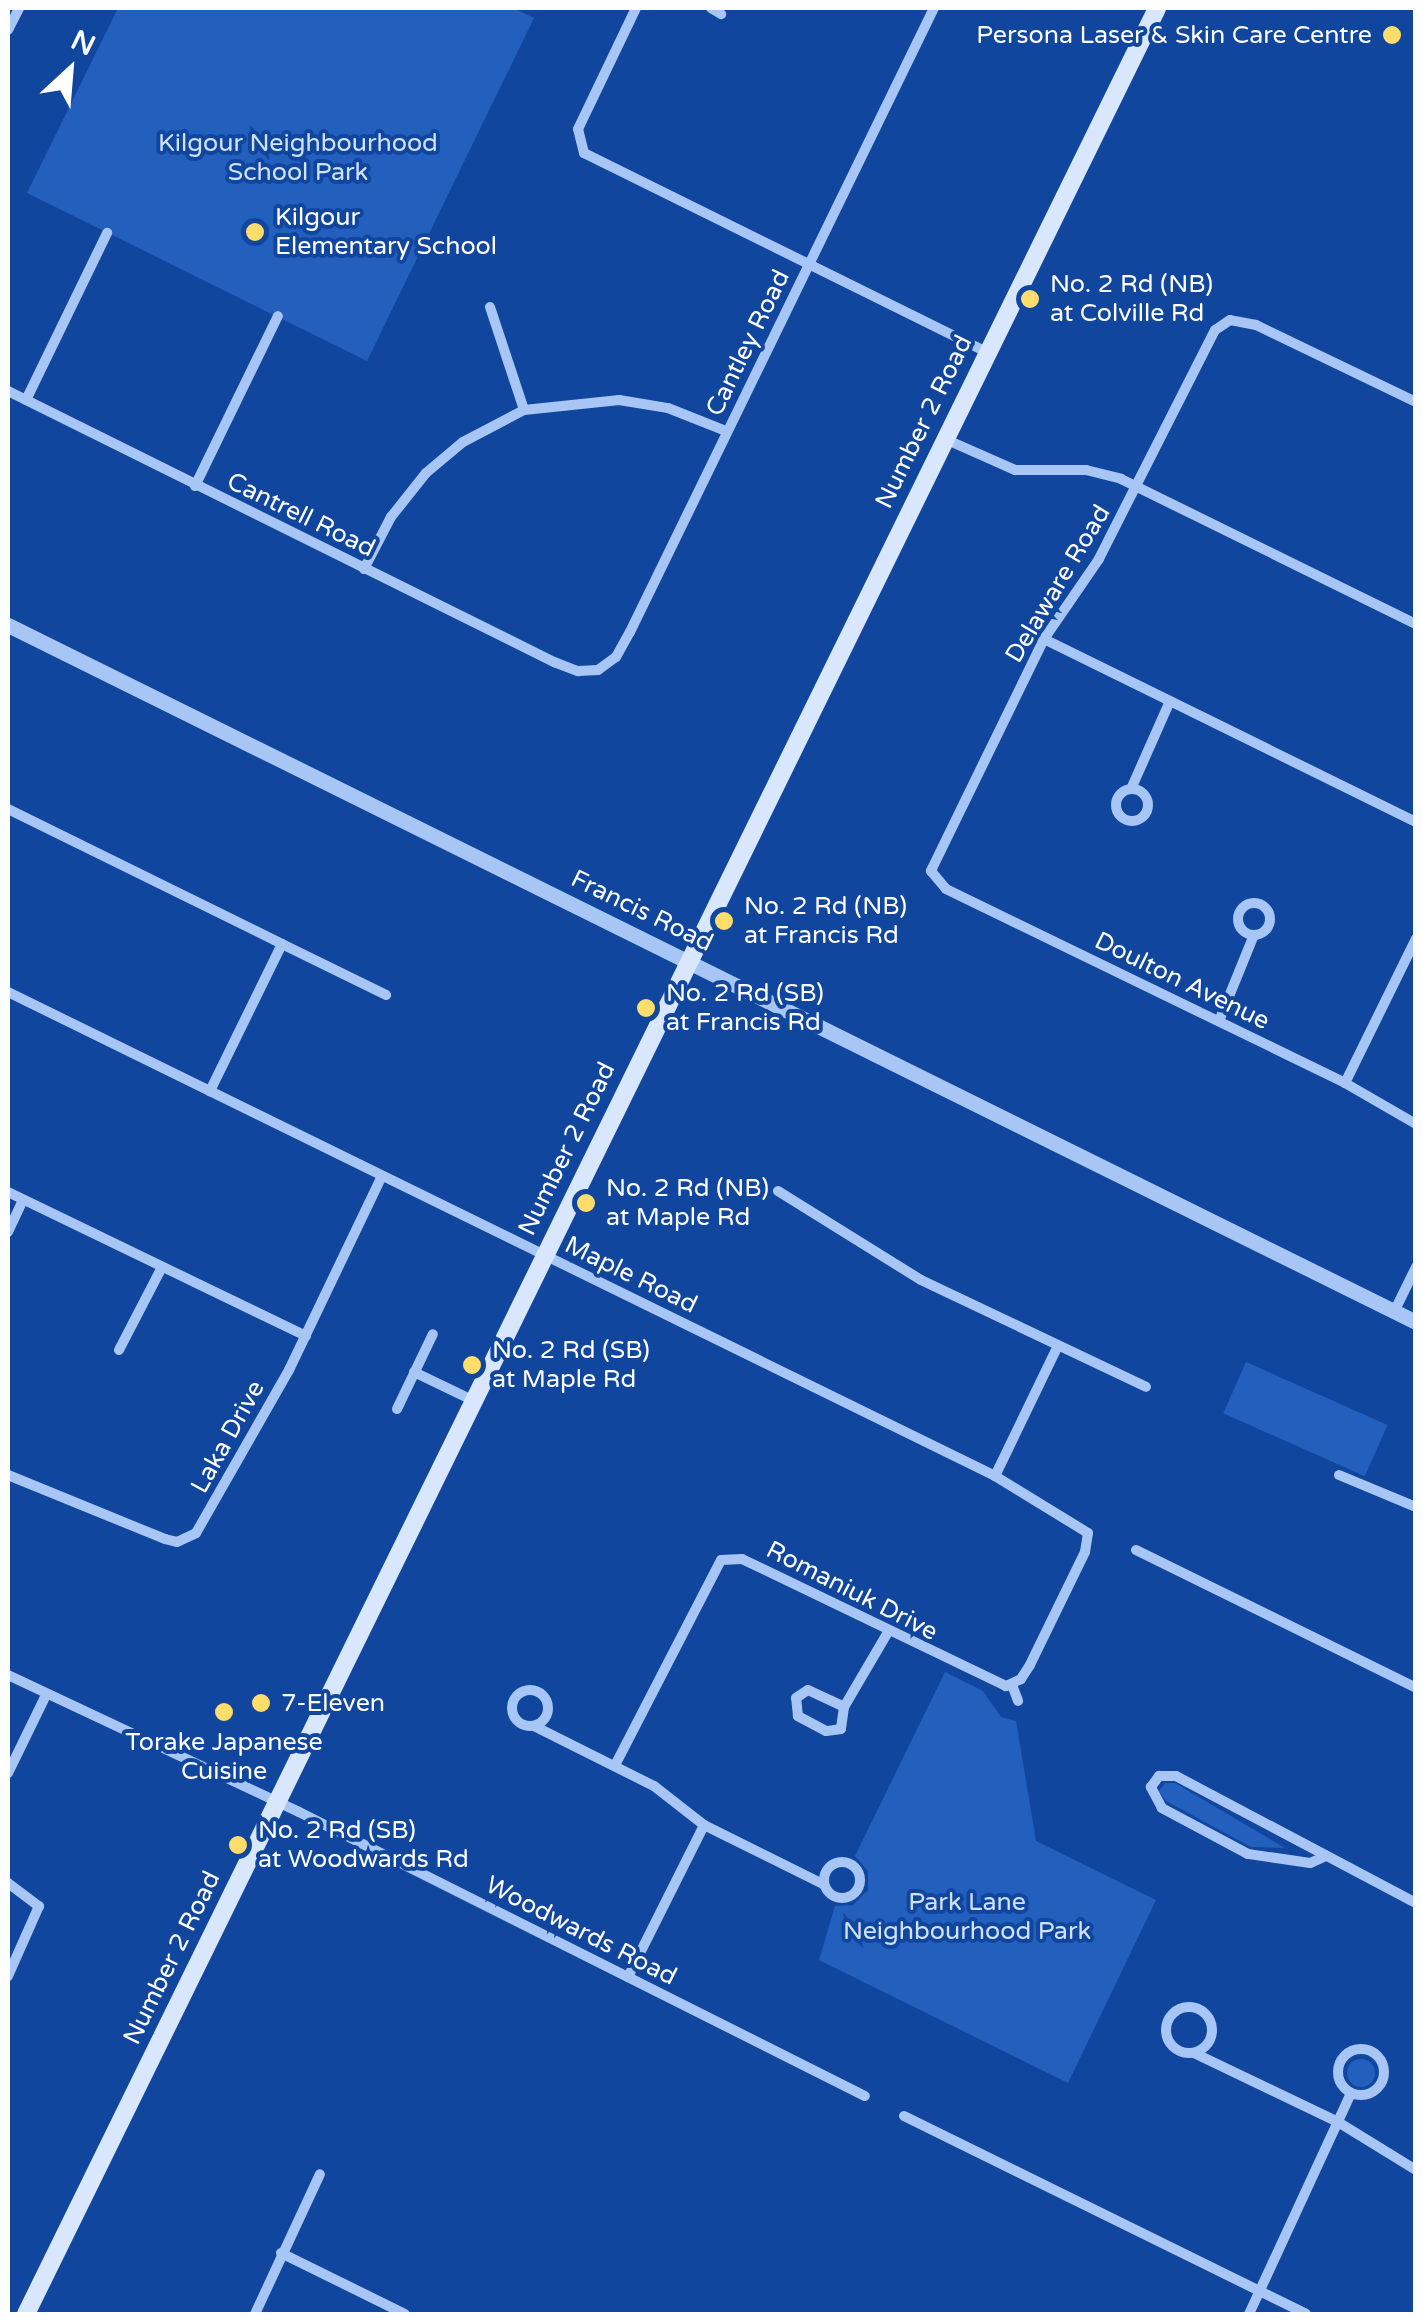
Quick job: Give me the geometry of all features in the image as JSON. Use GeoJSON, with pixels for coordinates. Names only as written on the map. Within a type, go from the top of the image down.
{"type":"FeatureCollection","features":[{"type":"Feature","properties":{"kind":"main road","name":"Number 2 Road"},"geometry":{"type":"LineString","coordinates":[[26,2314],[543,1253],[1157,8]]}},
{"type":"Feature","properties":{"kind":"street"},"geometry":{"type":"LineString","coordinates":[[8,30],[19,8]]}},
{"type":"Feature","properties":{"kind":"street"},"geometry":{"type":"LineString","coordinates":[[636,8],[577,142],[599,163],[986,352]]}},
{"type":"Feature","properties":{"kind":"street","name":"Cantley Road"},"geometry":{"type":"LineString","coordinates":[[578,671],[605,666],[620,652],[934,8]]}},
{"type":"Feature","properties":{"kind":"street"},"geometry":{"type":"LineString","coordinates":[[26,400],[107,233]]}},
{"type":"Feature","properties":{"kind":"street"},"geometry":{"type":"LineString","coordinates":[[490,307],[524,410]]}},
{"type":"Feature","properties":{"kind":"street"},"geometry":{"type":"LineString","coordinates":[[195,486],[278,316]]}},
{"type":"Feature","properties":{"kind":"street","name":"Delaware Road"},"geometry":{"type":"LineString","coordinates":[[931,876],[1044,639],[1086,583],[1138,488],[1215,330],[1230,320],[1256,325],[1416,402]]}},
{"type":"Feature","properties":{"kind":"street","name":"Cantrell Road"},"geometry":{"type":"LineString","coordinates":[[8,392],[578,671]]}},
{"type":"Feature","properties":{"kind":"street"},"geometry":{"type":"LineString","coordinates":[[364,568],[391,517],[426,473],[463,442],[524,410],[626,400],[673,410],[726,432]]}},
{"type":"Feature","properties":{"kind":"street"},"geometry":{"type":"LineString","coordinates":[[945,439],[1015,470],[1086,470],[1138,488],[1416,624]]}},
{"type":"Feature","properties":{"kind":"street","name":"Francis Road"},"geometry":{"type":"LineString","coordinates":[[8,626],[1416,1322]]}},
{"type":"Feature","properties":{"kind":"street"},"geometry":{"type":"LineString","coordinates":[[1044,639],[1416,822]]}},
{"type":"Feature","properties":{"kind":"street"},"geometry":{"type":"LineString","coordinates":[[1132,789],[1170,701]]}},
{"type":"Feature","properties":{"kind":"street"},"geometry":{"type":"LineString","coordinates":[[8,809],[386,995]]}},
{"type":"Feature","properties":{"kind":"street","name":"Doulton Avenue"},"geometry":{"type":"LineString","coordinates":[[931,876],[1345,1083],[1416,1124]]}},
{"type":"Feature","properties":{"kind":"street"},"geometry":{"type":"LineString","coordinates":[[1219,1022],[1254,935]]}},
{"type":"Feature","properties":{"kind":"street"},"geometry":{"type":"LineString","coordinates":[[1345,1083],[1416,939]]}},
{"type":"Feature","properties":{"kind":"street"},"geometry":{"type":"LineString","coordinates":[[210,1091],[282,944]]}},
{"type":"Feature","properties":{"kind":"street","name":"Maple Road"},"geometry":{"type":"LineString","coordinates":[[8,992],[995,1476],[1072,1518],[1088,1533],[1085,1552],[1030,1665],[1012,1685]]}},
{"type":"Feature","properties":{"kind":"street","name":"Laka Drive"},"geometry":{"type":"LineString","coordinates":[[8,1475],[165,1539],[189,1539],[204,1523],[306,1336],[382,1176]]}},
{"type":"Feature","properties":{"kind":"street"},"geometry":{"type":"LineString","coordinates":[[778,1191],[906,1272],[1146,1387]]}},
{"type":"Feature","properties":{"kind":"street"},"geometry":{"type":"LineString","coordinates":[[8,1192],[306,1336]]}},
{"type":"Feature","properties":{"kind":"street"},"geometry":{"type":"LineString","coordinates":[[8,1232],[23,1200]]}},
{"type":"Feature","properties":{"kind":"street"},"geometry":{"type":"LineString","coordinates":[[118,1350],[162,1267]]}},
{"type":"Feature","properties":{"kind":"street"},"geometry":{"type":"LineString","coordinates":[[1394,1312],[1416,1267]]}},
{"type":"Feature","properties":{"kind":"street"},"geometry":{"type":"LineString","coordinates":[[397,1408],[433,1334]]}},
{"type":"Feature","properties":{"kind":"street"},"geometry":{"type":"LineString","coordinates":[[995,1476],[1058,1348]]}},
{"type":"Feature","properties":{"kind":"street"},"geometry":{"type":"LineString","coordinates":[[414,1372],[472,1400]]}},
{"type":"Feature","properties":{"kind":"street"},"geometry":{"type":"LineString","coordinates":[[1339,1474],[1416,1507]]}},
{"type":"Feature","properties":{"kind":"street"},"geometry":{"type":"LineString","coordinates":[[1136,1550],[1416,1688]]}},
{"type":"Feature","properties":{"kind":"street","name":"Romaniuk Drive"},"geometry":{"type":"LineString","coordinates":[[615,1765],[711,1572],[728,1552],[990,1682],[1012,1685]]}},
{"type":"Feature","properties":{"kind":"street"},"geometry":{"type":"LineString","coordinates":[[844,1707],[811,1690],[799,1694],[794,1706],[800,1718],[831,1732],[846,1723],[844,1707],[888,1632]]}},
{"type":"Feature","properties":{"kind":"street","name":"Woodwards Road"},"geometry":{"type":"LineString","coordinates":[[8,1675],[276,1802],[865,2096]]}},
{"type":"Feature","properties":{"kind":"street"},"geometry":{"type":"LineString","coordinates":[[1012,1685],[1018,1701]]}},
{"type":"Feature","properties":{"kind":"street"},"geometry":{"type":"LineString","coordinates":[[8,1773],[46,1695]]}},
{"type":"Feature","properties":{"kind":"street"},"geometry":{"type":"LineString","coordinates":[[534,1726],[667,1794],[704,1825],[824,1884]]}},
{"type":"Feature","properties":{"kind":"street"},"geometry":{"type":"LineString","coordinates":[[1326,1856],[1310,1862],[1248,1854],[1162,1808],[1150,1787],[1159,1776],[1176,1776],[1416,1903]]}},
{"type":"Feature","properties":{"kind":"street"},"geometry":{"type":"LineString","coordinates":[[628,1977],[704,1825]]}},
{"type":"Feature","properties":{"kind":"street"},"geometry":{"type":"LineString","coordinates":[[8,1883],[39,1906],[8,1976]]}},
{"type":"Feature","properties":{"kind":"street"},"geometry":{"type":"LineString","coordinates":[[1194,2053],[1209,2042],[1211,2023],[1202,2011],[1183,2008],[1168,2020],[1167,2038],[1176,2050],[1194,2053],[1338,2122],[1416,2170]]}},
{"type":"Feature","properties":{"kind":"street"},"geometry":{"type":"LineString","coordinates":[[1352,2051],[1371,2051],[1384,2064],[1382,2082],[1369,2094],[1351,2094],[1340,2082],[1340,2062],[1352,2051]]}},
{"type":"Feature","properties":{"kind":"street"},"geometry":{"type":"LineString","coordinates":[[1249,2314],[1351,2094]]}},
{"type":"Feature","properties":{"kind":"street"},"geometry":{"type":"LineString","coordinates":[[904,2116],[1306,2314]]}},
{"type":"Feature","properties":{"kind":"street"},"geometry":{"type":"LineString","coordinates":[[255,2314],[320,2174]]}},
{"type":"Feature","properties":{"kind":"street"},"geometry":{"type":"LineString","coordinates":[[282,2253],[405,2314]]}},
{"type":"Feature","properties":{"kind":"green space","name":"Kilgour Neighbourhood School Park"},"geometry":{"type":"Polygon","coordinates":[[[118,8],[513,8],[534,18],[367,361],[27,193],[118,8]]]}},
{"type":"Feature","properties":{"kind":"green space"},"geometry":{"type":"Polygon","coordinates":[[[1246,1362],[1388,1425],[1365,1476],[1223,1413],[1246,1362]]]}},
{"type":"Feature","properties":{"kind":"green space","name":"Park Lane Neighbourhood Park"},"geometry":{"type":"Polygon","coordinates":[[[945,1672],[983,1691],[1001,1717],[1016,1721],[1036,1841],[1156,1900],[1068,2083],[819,1960],[835,1906],[853,1905],[868,1890],[868,1871],[855,1856],[945,1672]]]}},
{"type":"Feature","properties":{"kind":"green space"},"geometry":{"type":"Polygon","coordinates":[[[1165,1783],[1175,1783],[1285,1848],[1251,1847],[1166,1801],[1159,1791],[1165,1783]]]}},
{"type":"Feature","properties":{"kind":"green space"},"geometry":{"type":"Polygon","coordinates":[[[1361,2059],[1371,2063],[1375,2073],[1371,2083],[1361,2087],[1351,2083],[1347,2073],[1351,2063],[1361,2059]]]}},
{"type":"Feature","properties":{"kind":"place","name":"Persona Laser & Skin Care Centre"},"geometry":{"type":"Point","coordinates":[1392,35]}},
{"type":"Feature","properties":{"kind":"place","name":"Kilgour Elementary School"},"geometry":{"type":"Point","coordinates":[255,232]}},
{"type":"Feature","properties":{"kind":"place","name":"No. 2 Rd (NB) at Colville Rd"},"geometry":{"type":"Point","coordinates":[1030,299]}},
{"type":"Feature","properties":{"kind":"place","name":"No. 2 Rd (NB) at Francis Rd"},"geometry":{"type":"Point","coordinates":[724,921]}},
{"type":"Feature","properties":{"kind":"place","name":"No. 2 Rd (SB) at Francis Rd"},"geometry":{"type":"Point","coordinates":[646,1008]}},
{"type":"Feature","properties":{"kind":"place","name":"No. 2 Rd (NB) at Maple Rd"},"geometry":{"type":"Point","coordinates":[586,1203]}},
{"type":"Feature","properties":{"kind":"place","name":"No. 2 Rd (SB) at Maple Rd"},"geometry":{"type":"Point","coordinates":[472,1365]}},
{"type":"Feature","properties":{"kind":"place","name":"7-Eleven"},"geometry":{"type":"Point","coordinates":[261,1703]}},
{"type":"Feature","properties":{"kind":"place","name":"Torake Japanese Cuisine"},"geometry":{"type":"Point","coordinates":[224,1712]}},
{"type":"Feature","properties":{"kind":"place","name":"No. 2 Rd (SB) at Woodwards Rd"},"geometry":{"type":"Point","coordinates":[238,1845]}}]}
